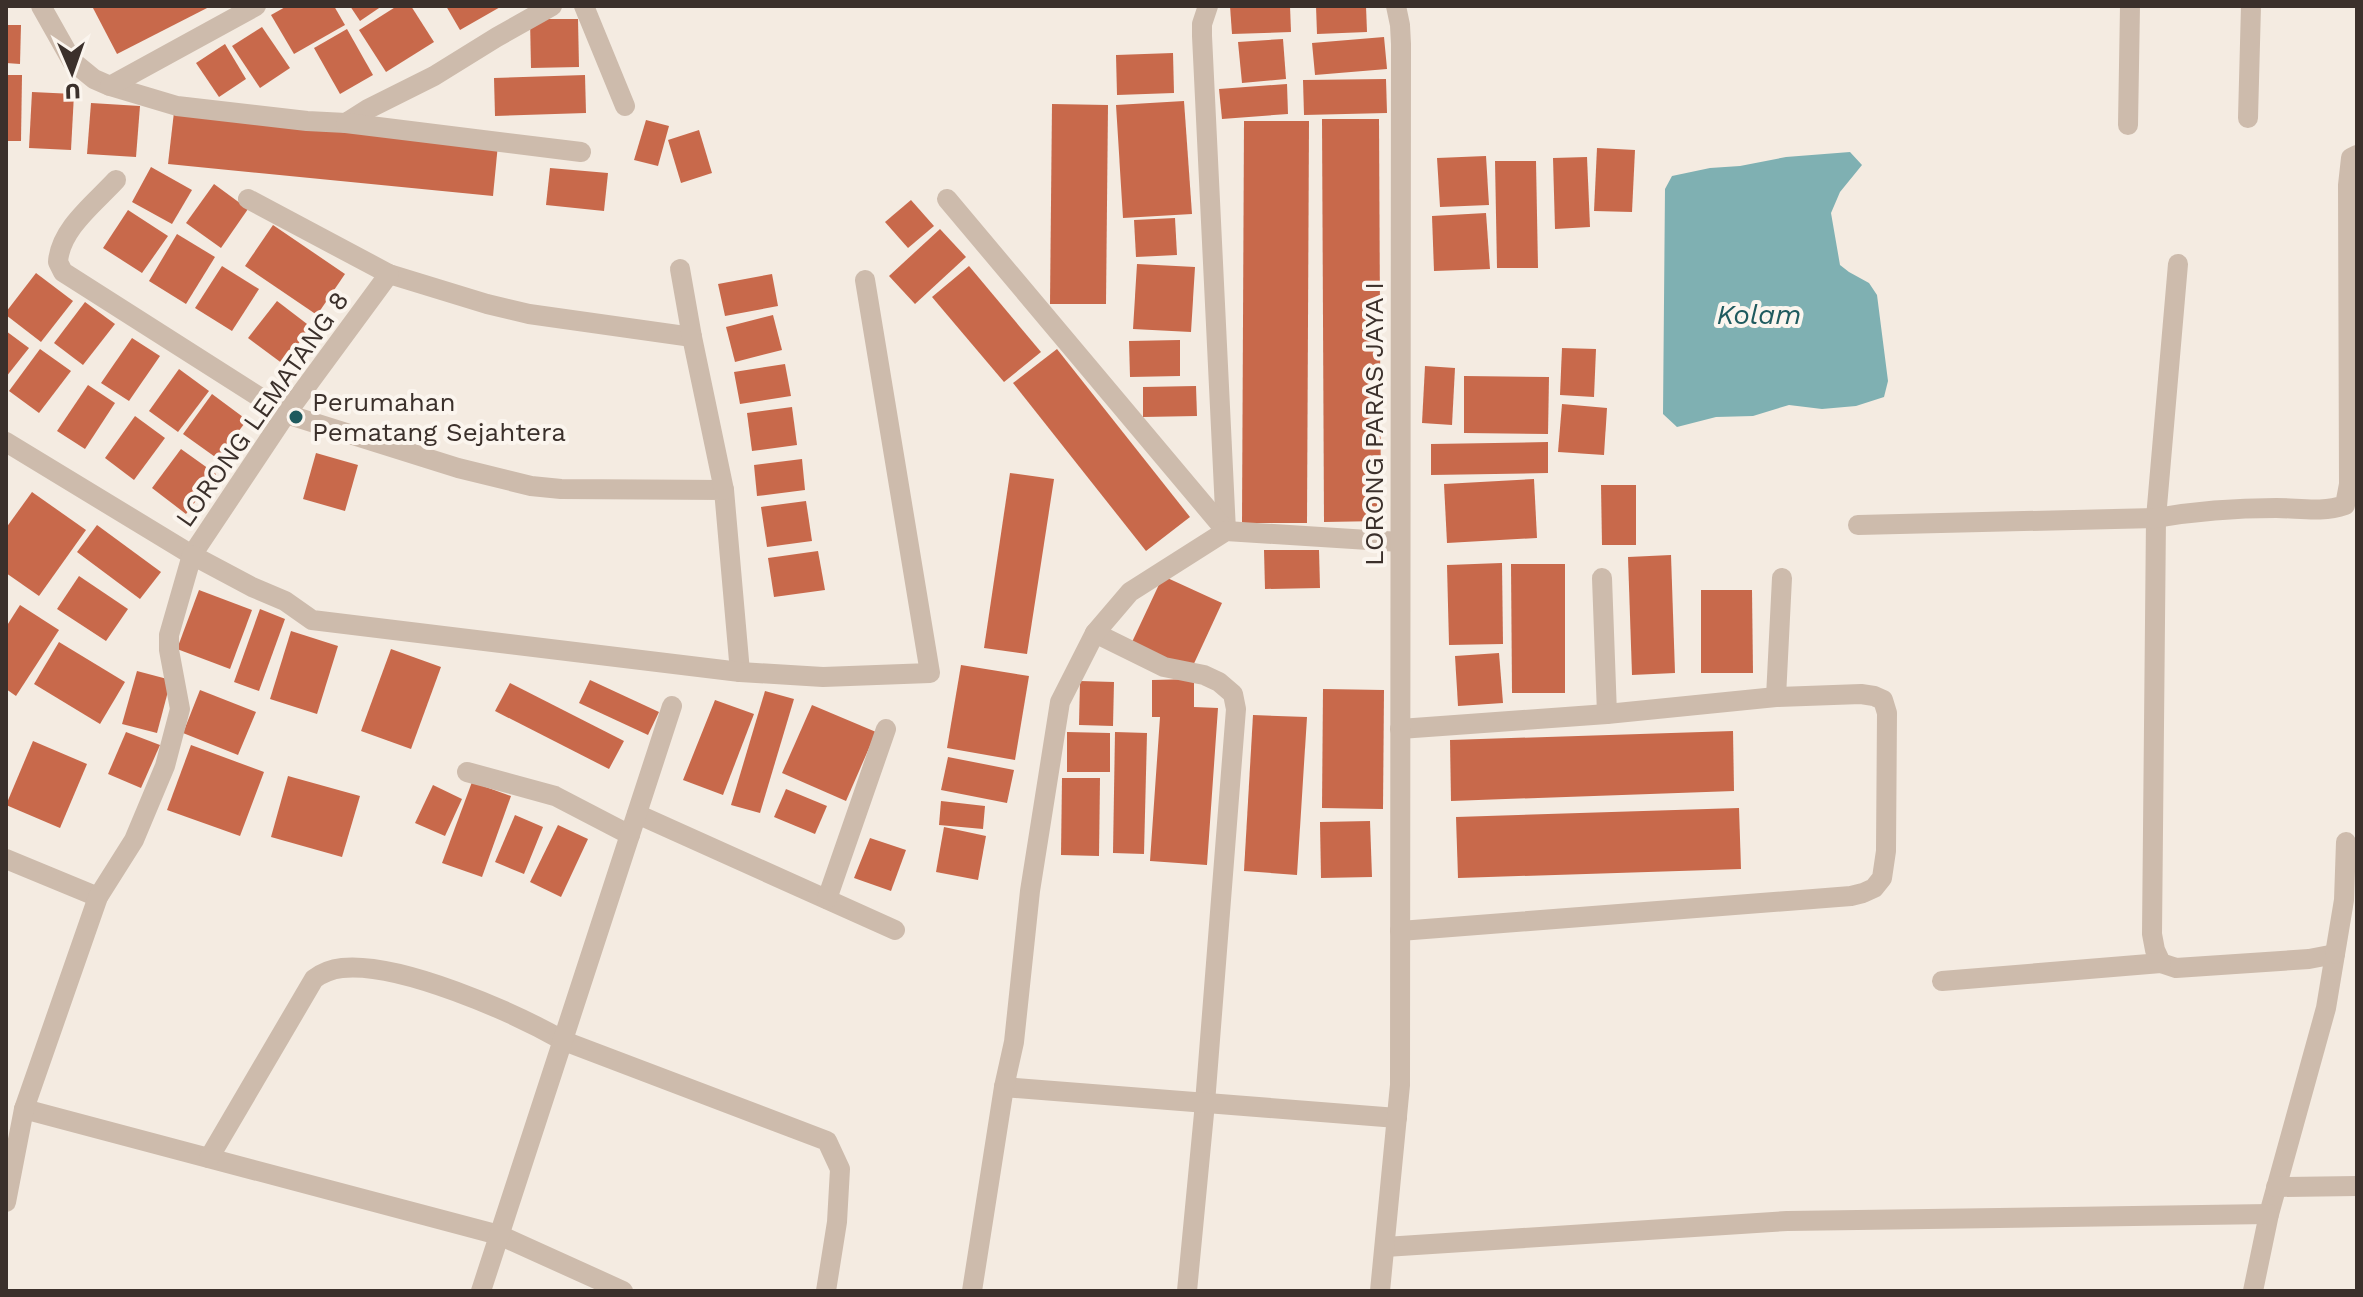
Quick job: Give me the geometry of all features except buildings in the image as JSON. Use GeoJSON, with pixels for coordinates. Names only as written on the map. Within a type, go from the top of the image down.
{"type":"FeatureCollection","features":[{"type":"Feature","properties":{"kind":"street"},"geometry":{"type":"LineString","coordinates":[[41,6],[72,61],[94,79],[177,106],[581,152]]}},
{"type":"Feature","properties":{"kind":"street"},"geometry":{"type":"LineString","coordinates":[[110,86],[256,6]]}},
{"type":"Feature","properties":{"kind":"street"},"geometry":{"type":"LineString","coordinates":[[346,123],[434,76],[552,6]]}},
{"type":"Feature","properties":{"kind":"street"},"geometry":{"type":"LineString","coordinates":[[584,6],[625,106]]}},
{"type":"Feature","properties":{"kind":"street"},"geometry":{"type":"LineString","coordinates":[[1208,6],[1202,36],[1226,531]]}},
{"type":"Feature","properties":{"kind":"street","name":"LORONG PARAS JAYA I"},"geometry":{"type":"LineString","coordinates":[[1380,1291],[1400,1085],[1401,44],[1396,6]]}},
{"type":"Feature","properties":{"kind":"street"},"geometry":{"type":"LineString","coordinates":[[2128,125],[2130,6]]}},
{"type":"Feature","properties":{"kind":"street"},"geometry":{"type":"LineString","coordinates":[[2248,118],[2251,6]]}},
{"type":"Feature","properties":{"kind":"street"},"geometry":{"type":"LineString","coordinates":[[1858,525],[2156,518],[2198,510],[2313,510],[2345,505],[2349,484],[2348,185],[2351,158],[2357,155]]}},
{"type":"Feature","properties":{"kind":"street"},"geometry":{"type":"LineString","coordinates":[[116,180],[74,225],[62,243],[58,262],[63,272],[286,414],[458,468],[531,486],[724,490]]}},
{"type":"Feature","properties":{"kind":"street"},"geometry":{"type":"LineString","coordinates":[[248,199],[389,274],[529,314],[692,337]]}},
{"type":"Feature","properties":{"kind":"street"},"geometry":{"type":"LineString","coordinates":[[947,199],[1226,531]]}},
{"type":"Feature","properties":{"kind":"street"},"geometry":{"type":"LineString","coordinates":[[2161,963],[2152,934],[2156,518],[2178,264]]}},
{"type":"Feature","properties":{"kind":"street"},"geometry":{"type":"LineString","coordinates":[[680,269],[724,490],[740,672]]}},
{"type":"Feature","properties":{"kind":"street","name":"LORONG LEMATANG 8"},"geometry":{"type":"LineString","coordinates":[[6,442],[192,555],[286,414],[389,274]]}},
{"type":"Feature","properties":{"kind":"street"},"geometry":{"type":"LineString","coordinates":[[6,1202],[24,1109],[98,897],[134,840],[165,766],[180,709],[169,635],[192,555],[285,601],[312,620],[740,672],[823,677],[930,673],[865,280]]}},
{"type":"Feature","properties":{"kind":"street"},"geometry":{"type":"LineString","coordinates":[[972,1291],[1014,1042],[1030,891],[1060,702],[1095,633],[1130,592],[1226,531],[1400,542]]}},
{"type":"Feature","properties":{"kind":"street"},"geometry":{"type":"LineString","coordinates":[[1602,578],[1607,714]]}},
{"type":"Feature","properties":{"kind":"street"},"geometry":{"type":"LineString","coordinates":[[1776,697],[1782,578]]}},
{"type":"Feature","properties":{"kind":"street"},"geometry":{"type":"LineString","coordinates":[[1095,633],[1164,667],[1204,675],[1219,682],[1233,694],[1236,709],[1187,1291]]}},
{"type":"Feature","properties":{"kind":"street"},"geometry":{"type":"LineString","coordinates":[[1400,729],[1607,714],[1776,697],[1861,694],[1883,700],[1887,713],[1886,851],[1882,878],[1874,888],[1863,893],[1400,931]]}},
{"type":"Feature","properties":{"kind":"street"},"geometry":{"type":"LineString","coordinates":[[481,1291],[672,706]]}},
{"type":"Feature","properties":{"kind":"street"},"geometry":{"type":"LineString","coordinates":[[827,899],[886,729]]}},
{"type":"Feature","properties":{"kind":"street"},"geometry":{"type":"LineString","coordinates":[[467,772],[555,796],[630,835]]}},
{"type":"Feature","properties":{"kind":"street"},"geometry":{"type":"LineString","coordinates":[[637,814],[895,930]]}},
{"type":"Feature","properties":{"kind":"street"},"geometry":{"type":"LineString","coordinates":[[2253,1291],[2269,1214],[2326,1008],[2344,900],[2346,842]]}},
{"type":"Feature","properties":{"kind":"street"},"geometry":{"type":"LineString","coordinates":[[6,859],[98,897]]}},
{"type":"Feature","properties":{"kind":"street"},"geometry":{"type":"LineString","coordinates":[[1942,981],[2161,963],[2187,968],[2309,959],[2335,954]]}},
{"type":"Feature","properties":{"kind":"street"},"geometry":{"type":"LineString","coordinates":[[209,1158],[309,985],[328,971],[370,969],[448,989],[526,1020],[564,1041],[827,1141],[840,1169],[837,1222],[826,1291]]}},
{"type":"Feature","properties":{"kind":"street"},"geometry":{"type":"LineString","coordinates":[[1004,1087],[1397,1118]]}},
{"type":"Feature","properties":{"kind":"street"},"geometry":{"type":"LineString","coordinates":[[24,1109],[499,1235],[623,1291]]}},
{"type":"Feature","properties":{"kind":"street"},"geometry":{"type":"LineString","coordinates":[[2276,1187],[2357,1186]]}},
{"type":"Feature","properties":{"kind":"street"},"geometry":{"type":"LineString","coordinates":[[1385,1247],[1787,1221],[2269,1214]]}},
{"type":"Feature","properties":{"kind":"water","name":"Kolam"},"geometry":{"type":"Polygon","coordinates":[[[1850,152],[1862,165],[1840,192],[1831,213],[1840,265],[1869,283],[1877,295],[1888,381],[1884,397],[1856,406],[1822,409],[1789,405],[1753,416],[1716,417],[1677,427],[1663,414],[1665,189],[1672,176],[1786,157],[1850,152]]]}},
{"type":"Feature","properties":{"kind":"place","name":"Perumahan Pematang Sejahtera"},"geometry":{"type":"Point","coordinates":[296,417]}}]}
